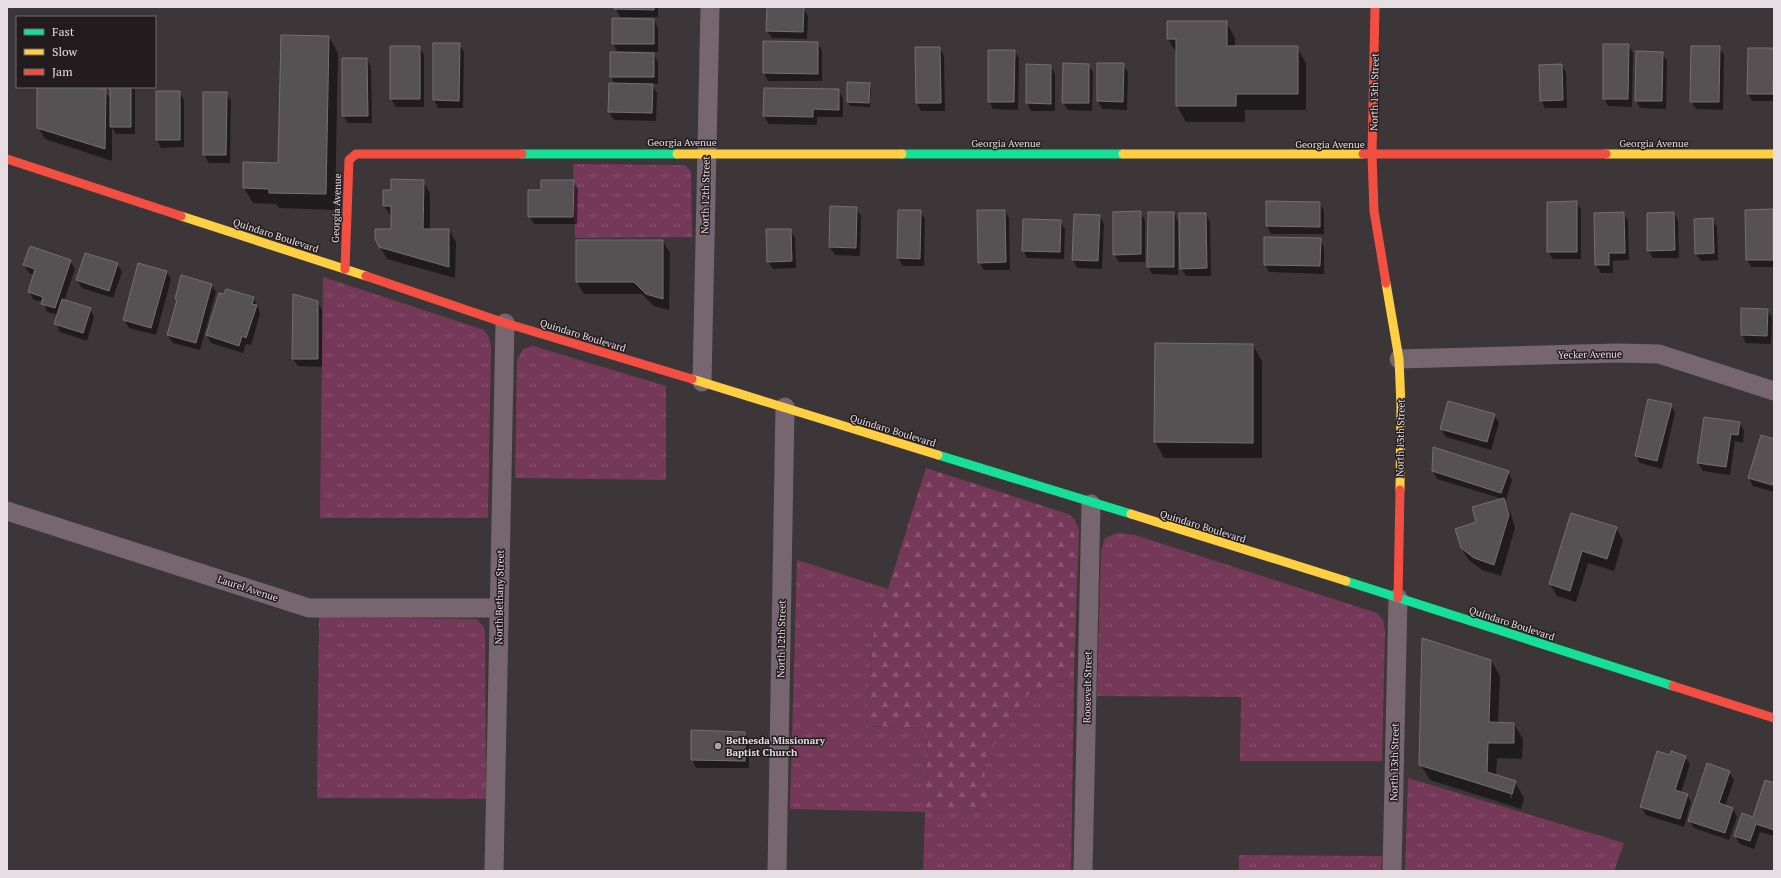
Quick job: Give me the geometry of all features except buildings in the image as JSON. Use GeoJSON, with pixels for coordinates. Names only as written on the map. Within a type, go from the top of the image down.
{"type":"FeatureCollection","features":[{"type":"Feature","properties":{"kind":"street","name":"North 12th Street"},"geometry":{"type":"LineString","coordinates":[[702,382],[710,7]]}},
{"type":"Feature","properties":{"kind":"street","name":"North 13th Street"},"geometry":{"type":"LineString","coordinates":[[1375,7],[1372,155],[1374,211],[1399,359],[1401,406],[1392,871]]}},
{"type":"Feature","properties":{"kind":"street","name":"Georgia Avenue"},"geometry":{"type":"LineString","coordinates":[[345,269],[349,160],[356,154],[1774,154]]}},
{"type":"Feature","properties":{"kind":"street","name":"Quindaro Boulevard"},"geometry":{"type":"LineString","coordinates":[[7,159],[506,323],[785,407],[1091,504],[1398,598],[1774,718]]}},
{"type":"Feature","properties":{"kind":"street","name":"North Bethany Street"},"geometry":{"type":"LineString","coordinates":[[494,871],[506,323]]}},
{"type":"Feature","properties":{"kind":"street","name":"Yecker Avenue"},"geometry":{"type":"LineString","coordinates":[[1399,359],[1617,353],[1659,354],[1774,392]]}},
{"type":"Feature","properties":{"kind":"street","name":"North 12th Street"},"geometry":{"type":"LineString","coordinates":[[777,871],[785,407]]}},
{"type":"Feature","properties":{"kind":"street","name":"Roosevelt Street"},"geometry":{"type":"LineString","coordinates":[[1083,871],[1091,504]]}},
{"type":"Feature","properties":{"kind":"street","name":"Laurel Avenue"},"geometry":{"type":"LineString","coordinates":[[7,511],[309,608],[499,608]]}},
{"type":"Feature","properties":{"kind":"green space"},"geometry":{"type":"Polygon","coordinates":[[[573,164],[685,165],[691,171],[692,237],[575,238],[573,164]]]}},
{"type":"Feature","properties":{"kind":"green space"},"geometry":{"type":"Polygon","coordinates":[[[323,277],[484,330],[489,337],[491,347],[488,518],[320,518],[323,277]]]}},
{"type":"Feature","properties":{"kind":"green space"},"geometry":{"type":"Polygon","coordinates":[[[533,346],[666,386],[666,480],[515,478],[517,360],[523,349],[533,346]]]}},
{"type":"Feature","properties":{"kind":"green space"},"geometry":{"type":"Polygon","coordinates":[[[926,468],[1068,514],[1074,519],[1079,530],[1074,674],[1026,696],[983,761],[989,810],[925,812],[928,728],[866,726],[874,627],[888,589],[926,468]]]}},
{"type":"Feature","properties":{"kind":"green space"},"geometry":{"type":"Polygon","coordinates":[[[1117,533],[1135,535],[1377,613],[1383,620],[1385,631],[1382,761],[1240,761],[1241,697],[1097,696],[1101,551],[1105,538],[1117,533]]]}},
{"type":"Feature","properties":{"kind":"green space"},"geometry":{"type":"Polygon","coordinates":[[[797,560],[888,589],[874,627],[866,726],[928,728],[925,812],[790,809],[797,560]]]}},
{"type":"Feature","properties":{"kind":"green space"},"geometry":{"type":"Polygon","coordinates":[[[319,617],[477,619],[485,629],[486,799],[317,798],[319,617]]]}},
{"type":"Feature","properties":{"kind":"green space"},"geometry":{"type":"Polygon","coordinates":[[[1074,674],[1071,871],[923,871],[925,812],[988,810],[982,761],[1026,696],[1074,674]]]}},
{"type":"Feature","properties":{"kind":"green space"},"geometry":{"type":"Polygon","coordinates":[[[1408,778],[1624,843],[1614,871],[1405,871],[1408,778]]]}},
{"type":"Feature","properties":{"kind":"green space"},"geometry":{"type":"Polygon","coordinates":[[[1239,855],[1382,856],[1381,871],[1239,871],[1239,855]]]}},
{"type":"Feature","properties":{"kind":"traffic: fast"},"geometry":{"type":"LineString","coordinates":[[522,154],[677,154]]}},
{"type":"Feature","properties":{"kind":"traffic: fast"},"geometry":{"type":"LineString","coordinates":[[902,154],[1123,154]]}},
{"type":"Feature","properties":{"kind":"traffic: fast"},"geometry":{"type":"LineString","coordinates":[[938,455],[1131,514]]}},
{"type":"Feature","properties":{"kind":"traffic: fast"},"geometry":{"type":"LineString","coordinates":[[1346,581],[1673,686]]}},
{"type":"Feature","properties":{"kind":"traffic: slow"},"geometry":{"type":"LineString","coordinates":[[677,154],[902,154]]}},
{"type":"Feature","properties":{"kind":"traffic: slow"},"geometry":{"type":"LineString","coordinates":[[1123,154],[1363,154]]}},
{"type":"Feature","properties":{"kind":"traffic: slow"},"geometry":{"type":"LineString","coordinates":[[1606,154],[1774,154]]}},
{"type":"Feature","properties":{"kind":"traffic: slow"},"geometry":{"type":"LineString","coordinates":[[181,216],[366,276]]}},
{"type":"Feature","properties":{"kind":"traffic: slow"},"geometry":{"type":"LineString","coordinates":[[1386,283],[1399,359],[1401,406],[1400,490]]}},
{"type":"Feature","properties":{"kind":"traffic: slow"},"geometry":{"type":"LineString","coordinates":[[692,379],[938,455]]}},
{"type":"Feature","properties":{"kind":"traffic: slow"},"geometry":{"type":"LineString","coordinates":[[1131,514],[1346,581]]}},
{"type":"Feature","properties":{"kind":"traffic: jam"},"geometry":{"type":"LineString","coordinates":[[1375,7],[1372,155],[1374,211],[1386,283]]}},
{"type":"Feature","properties":{"kind":"traffic: jam"},"geometry":{"type":"LineString","coordinates":[[345,269],[349,160],[356,154],[522,154]]}},
{"type":"Feature","properties":{"kind":"traffic: jam"},"geometry":{"type":"LineString","coordinates":[[1363,154],[1606,154]]}},
{"type":"Feature","properties":{"kind":"traffic: jam"},"geometry":{"type":"LineString","coordinates":[[7,159],[181,216]]}},
{"type":"Feature","properties":{"kind":"traffic: jam"},"geometry":{"type":"LineString","coordinates":[[366,276],[505,323],[692,379]]}},
{"type":"Feature","properties":{"kind":"traffic: jam"},"geometry":{"type":"LineString","coordinates":[[1398,598],[1400,490]]}},
{"type":"Feature","properties":{"kind":"traffic: jam"},"geometry":{"type":"LineString","coordinates":[[1673,686],[1774,718]]}},
{"type":"Feature","properties":{"kind":"place","name":"Bethesda Missionary Baptist Church"},"geometry":{"type":"Point","coordinates":[718,746]}}]}
